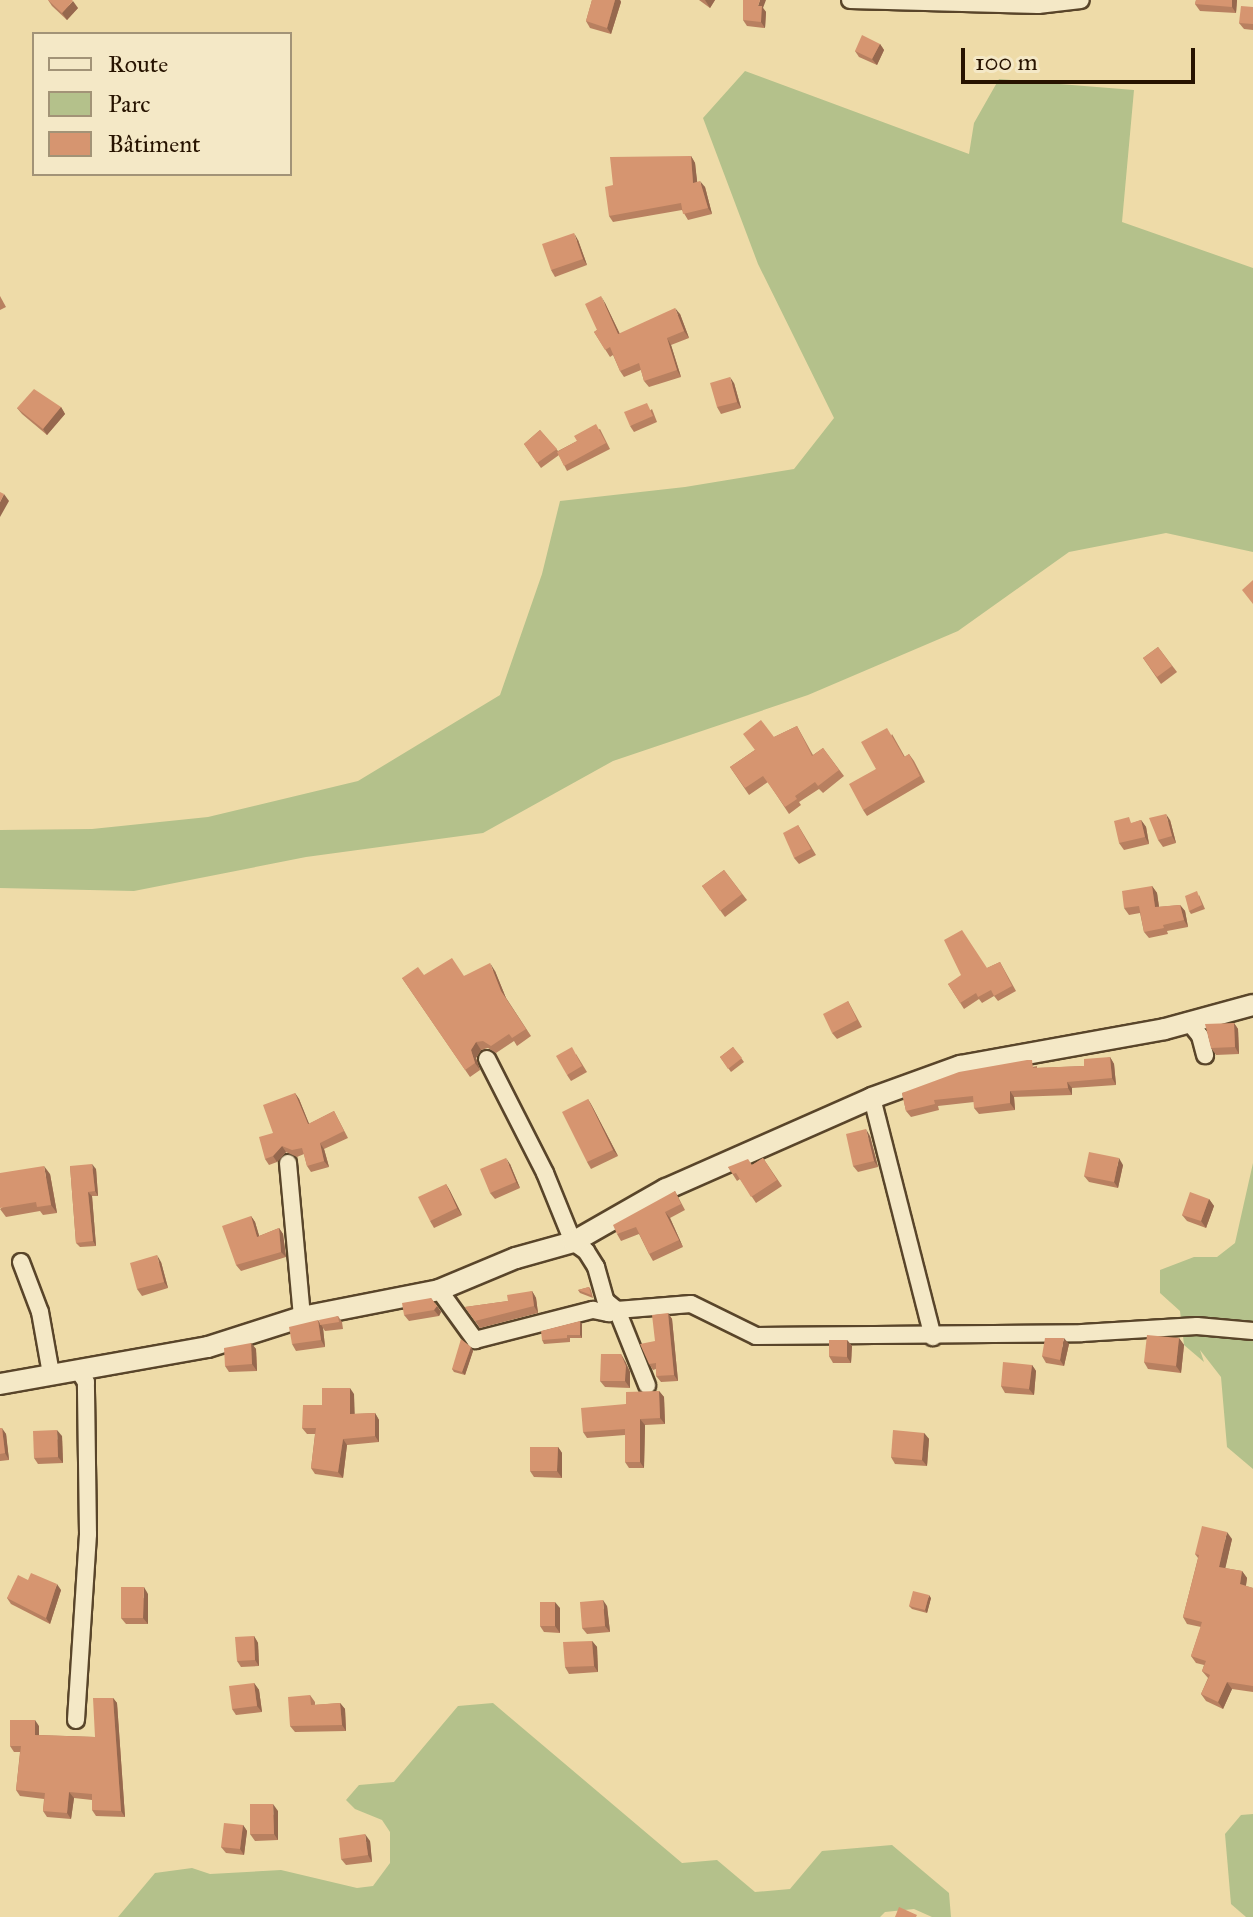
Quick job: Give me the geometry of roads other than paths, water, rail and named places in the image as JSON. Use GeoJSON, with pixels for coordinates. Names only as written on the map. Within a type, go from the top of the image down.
{"type":"FeatureCollection","features":[{"type":"Feature","properties":{"kind":"street"},"geometry":{"type":"LineString","coordinates":[[850,0],[1038,5],[1081,0]]}},
{"type":"Feature","properties":{"kind":"street"},"geometry":{"type":"LineString","coordinates":[[0,1384],[208,1347],[302,1317],[439,1290],[516,1258],[573,1242],[666,1189],[872,1098],[960,1066],[1165,1029],[1253,1005]]}},
{"type":"Feature","properties":{"kind":"street"},"geometry":{"type":"LineString","coordinates":[[1188,1021],[1200,1036],[1205,1055]]}},
{"type":"Feature","properties":{"kind":"street"},"geometry":{"type":"LineString","coordinates":[[487,1059],[545,1173],[573,1242],[586,1251],[596,1267],[647,1385]]}},
{"type":"Feature","properties":{"kind":"street"},"geometry":{"type":"LineString","coordinates":[[872,1098],[933,1337]]}},
{"type":"Feature","properties":{"kind":"street"},"geometry":{"type":"LineString","coordinates":[[288,1163],[302,1317]]}},
{"type":"Feature","properties":{"kind":"street"},"geometry":{"type":"LineString","coordinates":[[21,1262],[40,1312],[51,1374]]}},
{"type":"Feature","properties":{"kind":"street"},"geometry":{"type":"LineString","coordinates":[[439,1290],[475,1340],[593,1310],[613,1312],[691,1304],[756,1336],[933,1337],[1197,1326],[1253,1331]]}},
{"type":"Feature","properties":{"kind":"street"},"geometry":{"type":"LineString","coordinates":[[76,1720],[88,1534],[86,1382],[78,1370]]}}]}
